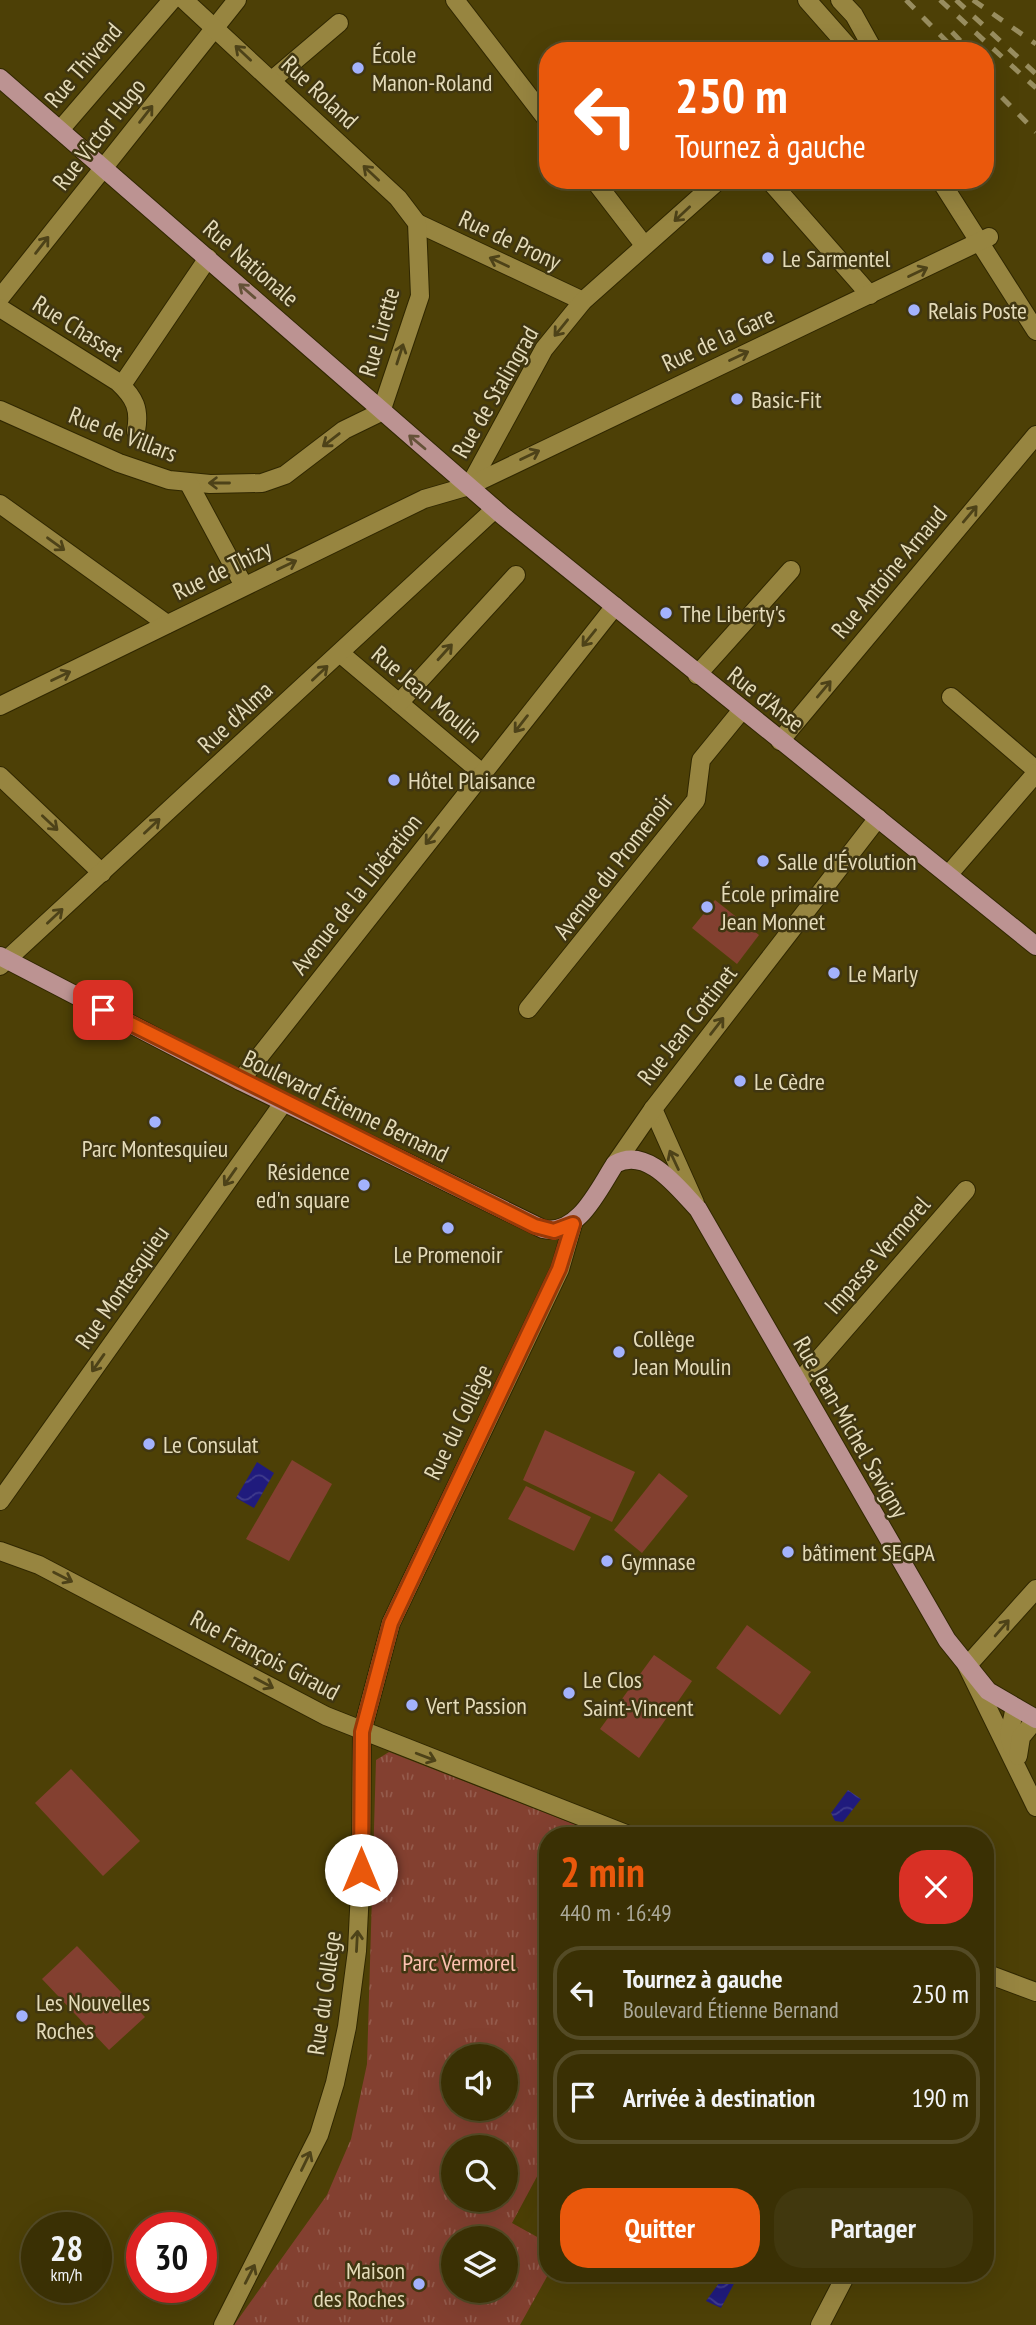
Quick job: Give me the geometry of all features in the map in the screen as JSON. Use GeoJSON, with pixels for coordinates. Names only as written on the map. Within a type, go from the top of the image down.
{"type":"FeatureCollection","features":[{"type":"Feature","properties":{"kind":"main road","name":"Rue Nationale"},"geometry":{"type":"LineString","coordinates":[[0,78],[469,486]]}},
{"type":"Feature","properties":{"kind":"main road","name":"Rue d'Anse"},"geometry":{"type":"LineString","coordinates":[[469,486],[741,711],[949,874],[1036,946]]}},
{"type":"Feature","properties":{"kind":"main road","name":"Boulevard Étienne Bernand"},"geometry":{"type":"LineString","coordinates":[[2,961],[543,1229],[562,1231],[573,1224]]}},
{"type":"Feature","properties":{"kind":"main road","name":"Rue Jean-Michel Savigny"},"geometry":{"type":"LineString","coordinates":[[615,1164],[634,1157],[652,1166],[698,1209],[947,1640],[988,1691],[1036,1719]]}},
{"type":"Feature","properties":{"kind":"main road"},"geometry":{"type":"LineString","coordinates":[[573,1224],[615,1164]]}},
{"type":"Feature","properties":{"kind":"street","name":"Rue Thivend"},"geometry":{"type":"LineString","coordinates":[[60,130],[172,0]]}},
{"type":"Feature","properties":{"kind":"street","name":"Rue Roland"},"geometry":{"type":"LineString","coordinates":[[184,0],[398,198],[417,223]]}},
{"type":"Feature","properties":{"kind":"street","name":"Rue Victor Hugo"},"geometry":{"type":"LineString","coordinates":[[0,298],[237,0]]}},
{"type":"Feature","properties":{"kind":"street"},"geometry":{"type":"LineString","coordinates":[[454,0],[539,109]]}},
{"type":"Feature","properties":{"kind":"street"},"geometry":{"type":"LineString","coordinates":[[807,0],[844,42]]}},
{"type":"Feature","properties":{"kind":"street"},"geometry":{"type":"LineString","coordinates":[[840,0],[854,16],[865,42]]}},
{"type":"Feature","properties":{"kind":"street"},"geometry":{"type":"LineString","coordinates":[[272,80],[339,23]]}},
{"type":"Feature","properties":{"kind":"street"},"geometry":{"type":"LineString","coordinates":[[601,189],[644,245]]}},
{"type":"Feature","properties":{"kind":"street","name":"Rue de Stalingrad"},"geometry":{"type":"LineString","coordinates":[[469,486],[544,349],[583,301],[709,189]]}},
{"type":"Feature","properties":{"kind":"street"},"geometry":{"type":"LineString","coordinates":[[777,189],[870,295]]}},
{"type":"Feature","properties":{"kind":"street"},"geometry":{"type":"LineString","coordinates":[[947,189],[1036,313]]}},
{"type":"Feature","properties":{"kind":"street"},"geometry":{"type":"LineString","coordinates":[[956,189],[1036,331]]}},
{"type":"Feature","properties":{"kind":"street","name":"Rue de Prony"},"geometry":{"type":"LineString","coordinates":[[417,223],[583,301]]}},
{"type":"Feature","properties":{"kind":"street","name":"Rue Lirette"},"geometry":{"type":"LineString","coordinates":[[381,412],[420,296],[417,223]]}},
{"type":"Feature","properties":{"kind":"street","name":"Rue de la Gare"},"geometry":{"type":"LineString","coordinates":[[469,486],[985,239]]}},
{"type":"Feature","properties":{"kind":"street"},"geometry":{"type":"LineString","coordinates":[[121,385],[208,258]]}},
{"type":"Feature","properties":{"kind":"street","name":"Rue Chasset"},"geometry":{"type":"LineString","coordinates":[[0,308],[121,385],[139,413],[136,431]]}},
{"type":"Feature","properties":{"kind":"street","name":"Rue de Villars"},"geometry":{"type":"LineString","coordinates":[[0,410],[119,463],[169,480],[262,483],[285,475],[344,430],[381,412]]}},
{"type":"Feature","properties":{"kind":"street","name":"Rue Antoine Arnaud"},"geometry":{"type":"LineString","coordinates":[[780,741],[1036,435]]}},
{"type":"Feature","properties":{"kind":"street"},"geometry":{"type":"LineString","coordinates":[[188,482],[244,586]]}},
{"type":"Feature","properties":{"kind":"street","name":"Rue de Thizy"},"geometry":{"type":"LineString","coordinates":[[0,706],[424,499],[469,486]]}},
{"type":"Feature","properties":{"kind":"street"},"geometry":{"type":"LineString","coordinates":[[0,505],[167,624]]}},
{"type":"Feature","properties":{"kind":"street","name":"Rue d'Alma"},"geometry":{"type":"LineString","coordinates":[[2,961],[341,654],[495,509]]}},
{"type":"Feature","properties":{"kind":"street"},"geometry":{"type":"LineString","coordinates":[[697,675],[791,570]]}},
{"type":"Feature","properties":{"kind":"street"},"geometry":{"type":"LineString","coordinates":[[399,703],[516,575]]}},
{"type":"Feature","properties":{"kind":"street","name":"Avenue de la Libération"},"geometry":{"type":"LineString","coordinates":[[240,1081],[615,606]]}},
{"type":"Feature","properties":{"kind":"street","name":"Rue Jean Moulin"},"geometry":{"type":"LineString","coordinates":[[341,654],[482,773]]}},
{"type":"Feature","properties":{"kind":"street"},"geometry":{"type":"LineString","coordinates":[[949,874],[1036,771],[951,697]]}},
{"type":"Feature","properties":{"kind":"street","name":"Avenue du Promenoir"},"geometry":{"type":"LineString","coordinates":[[528,1009],[695,800],[701,760],[741,711]]}},
{"type":"Feature","properties":{"kind":"street"},"geometry":{"type":"LineString","coordinates":[[0,776],[102,873]]}},
{"type":"Feature","properties":{"kind":"street","name":"Rue Jean Cottinet"},"geometry":{"type":"LineString","coordinates":[[615,1164],[653,1110],[878,818]]}},
{"type":"Feature","properties":{"kind":"street","name":"Rue Montesquieu"},"geometry":{"type":"LineString","coordinates":[[0,1501],[284,1101]]}},
{"type":"Feature","properties":{"kind":"street","name":"Rue Jean-Michel Savigny"},"geometry":{"type":"LineString","coordinates":[[653,1110],[698,1209]]}},
{"type":"Feature","properties":{"kind":"street","name":"Impasse Vermorel"},"geometry":{"type":"LineString","coordinates":[[799,1382],[966,1191]]}},
{"type":"Feature","properties":{"kind":"street","name":"Rue du Collège"},"geometry":{"type":"LineString","coordinates":[[223,2325],[319,2135],[335,2083],[347,2027],[357,1951],[361,1870],[362,1732],[391,1623],[559,1269],[573,1224]]}},
{"type":"Feature","properties":{"kind":"street","name":"Rue François Giraud"},"geometry":{"type":"LineString","coordinates":[[0,1551],[39,1565],[362,1732],[608,1827]]}},
{"type":"Feature","properties":{"kind":"street"},"geometry":{"type":"LineString","coordinates":[[967,1666],[1036,1589]]}},
{"type":"Feature","properties":{"kind":"street","name":"Rue Jean-Michel Savigny"},"geometry":{"type":"LineString","coordinates":[[967,1666],[1036,1807]]}},
{"type":"Feature","properties":{"kind":"street","name":"Rue Jean-Michel Savigny"},"geometry":{"type":"LineString","coordinates":[[1015,1707],[1009,1735],[1018,1770]]}},
{"type":"Feature","properties":{"kind":"street","name":"Rue Jean-Michel Savigny"},"geometry":{"type":"LineString","coordinates":[[1018,1770],[1018,1745],[1036,1719]]}},
{"type":"Feature","properties":{"kind":"street"},"geometry":{"type":"LineString","coordinates":[[994,1976],[1036,1992]]}},
{"type":"Feature","properties":{"kind":"street"},"geometry":{"type":"LineString","coordinates":[[820,2325],[843,2282]]}},
{"type":"Feature","properties":{"kind":"green space"},"geometry":{"type":"Polygon","coordinates":[[[715,900],[759,935],[737,964],[692,928],[715,900]]]}},
{"type":"Feature","properties":{"kind":"green space"},"geometry":{"type":"Polygon","coordinates":[[[545,1430],[635,1472],[612,1522],[523,1480],[545,1430]]]}},
{"type":"Feature","properties":{"kind":"green space"},"geometry":{"type":"Polygon","coordinates":[[[292,1460],[332,1484],[289,1561],[246,1539],[292,1460]]]}},
{"type":"Feature","properties":{"kind":"green space"},"geometry":{"type":"Polygon","coordinates":[[[659,1473],[688,1496],[642,1553],[614,1530],[659,1473]]]}},
{"type":"Feature","properties":{"kind":"green space"},"geometry":{"type":"Polygon","coordinates":[[[526,1486],[591,1517],[574,1551],[508,1519],[526,1486]]]}},
{"type":"Feature","properties":{"kind":"green space"},"geometry":{"type":"Polygon","coordinates":[[[747,1625],[811,1672],[780,1715],[716,1668],[747,1625]]]}},
{"type":"Feature","properties":{"kind":"green space"},"geometry":{"type":"Polygon","coordinates":[[[654,1655],[692,1681],[639,1758],[600,1729],[654,1655]]]}},
{"type":"Feature","properties":{"kind":"green space","name":"Parc Vermorel"},"geometry":{"type":"Polygon","coordinates":[[[389,1752],[581,1827],[539,1827],[539,2173],[518,2212],[518,2135],[441,2135],[441,2212],[518,2212],[512,2223],[517,2226],[441,2226],[441,2303],[518,2303],[518,2226],[539,2238],[539,2282],[544,2282],[520,2325],[234,2325],[327,2195],[351,2139],[367,2064],[376,1760],[389,1752]]]}},
{"type":"Feature","properties":{"kind":"green space"},"geometry":{"type":"Polygon","coordinates":[[[71,1769],[140,1841],[103,1876],[35,1803],[71,1769]]]}},
{"type":"Feature","properties":{"kind":"green space"},"geometry":{"type":"Polygon","coordinates":[[[77,1946],[145,2017],[109,2050],[42,1979],[77,1946]]]}},
{"type":"Feature","properties":{"kind":"water"},"geometry":{"type":"Polygon","coordinates":[[[257,1462],[274,1473],[254,1508],[236,1498],[257,1462]]]}},
{"type":"Feature","properties":{"kind":"water"},"geometry":{"type":"Polygon","coordinates":[[[848,1790],[861,1799],[843,1822],[835,1821],[831,1813],[848,1790]]]}},
{"type":"Feature","properties":{"kind":"water"},"geometry":{"type":"Polygon","coordinates":[[[735,2282],[721,2308],[706,2301],[719,2283],[735,2282]]]}},
{"type":"Feature","properties":{"kind":"railway"},"geometry":{"type":"LineString","coordinates":[[906,0],[947,42]]}},
{"type":"Feature","properties":{"kind":"railway"},"geometry":{"type":"LineString","coordinates":[[940,0],[986,42]]}},
{"type":"Feature","properties":{"kind":"railway"},"geometry":{"type":"LineString","coordinates":[[956,0],[1036,74]]}},
{"type":"Feature","properties":{"kind":"railway"},"geometry":{"type":"LineString","coordinates":[[973,0],[1036,44]]}},
{"type":"Feature","properties":{"kind":"railway"},"geometry":{"type":"LineString","coordinates":[[952,32],[961,42]]}},
{"type":"Feature","properties":{"kind":"railway"},"geometry":{"type":"LineString","coordinates":[[994,50],[1036,88]]}},
{"type":"Feature","properties":{"kind":"railway"},"geometry":{"type":"LineString","coordinates":[[994,89],[1036,132]]}},
{"type":"Feature","properties":{"kind":"place","name":"École Manon-Roland"},"geometry":{"type":"Point","coordinates":[358,68]}},
{"type":"Feature","properties":{"kind":"place","name":"Le Sarmentel"},"geometry":{"type":"Point","coordinates":[768,258]}},
{"type":"Feature","properties":{"kind":"place","name":"Relais Poste"},"geometry":{"type":"Point","coordinates":[914,310]}},
{"type":"Feature","properties":{"kind":"place","name":"Basic-Fit"},"geometry":{"type":"Point","coordinates":[737,399]}},
{"type":"Feature","properties":{"kind":"place","name":"The Liberty's"},"geometry":{"type":"Point","coordinates":[666,613]}},
{"type":"Feature","properties":{"kind":"place","name":"Hôtel Plaisance"},"geometry":{"type":"Point","coordinates":[394,780]}},
{"type":"Feature","properties":{"kind":"place","name":"Salle d'Évolution"},"geometry":{"type":"Point","coordinates":[763,861]}},
{"type":"Feature","properties":{"kind":"place","name":"École primaire Jean Monnet"},"geometry":{"type":"Point","coordinates":[707,907]}},
{"type":"Feature","properties":{"kind":"place","name":"Le Marly"},"geometry":{"type":"Point","coordinates":[834,973]}},
{"type":"Feature","properties":{"kind":"place","name":"Le Cèdre"},"geometry":{"type":"Point","coordinates":[740,1081]}},
{"type":"Feature","properties":{"kind":"place","name":"Parc Montesquieu"},"geometry":{"type":"Point","coordinates":[155,1122]}},
{"type":"Feature","properties":{"kind":"place","name":"Résidence ed'n square"},"geometry":{"type":"Point","coordinates":[364,1185]}},
{"type":"Feature","properties":{"kind":"place","name":"Le Promenoir"},"geometry":{"type":"Point","coordinates":[448,1228]}},
{"type":"Feature","properties":{"kind":"place","name":"Collège Jean Moulin"},"geometry":{"type":"Point","coordinates":[619,1352]}},
{"type":"Feature","properties":{"kind":"place","name":"Le Consulat"},"geometry":{"type":"Point","coordinates":[149,1444]}},
{"type":"Feature","properties":{"kind":"place","name":"bâtiment SEGPA"},"geometry":{"type":"Point","coordinates":[788,1552]}},
{"type":"Feature","properties":{"kind":"place","name":"Gymnase"},"geometry":{"type":"Point","coordinates":[607,1561]}},
{"type":"Feature","properties":{"kind":"place","name":"Le Clos Saint-Vincent"},"geometry":{"type":"Point","coordinates":[569,1693]}},
{"type":"Feature","properties":{"kind":"place","name":"Vert Passion"},"geometry":{"type":"Point","coordinates":[412,1705]}},
{"type":"Feature","properties":{"kind":"place","name":"Les Nouvelles Roches"},"geometry":{"type":"Point","coordinates":[22,2016]}},
{"type":"Feature","properties":{"kind":"place","name":"Maison des Roches"},"geometry":{"type":"Point","coordinates":[419,2284]}},
{"type":"Feature","properties":{"kind":"route"},"geometry":{"type":"LineString","coordinates":[[103,1010],[240,1081],[535,1226],[562,1231],[573,1224],[563,1261],[434,1526],[391,1623],[362,1732],[361,1870]]}}]}
